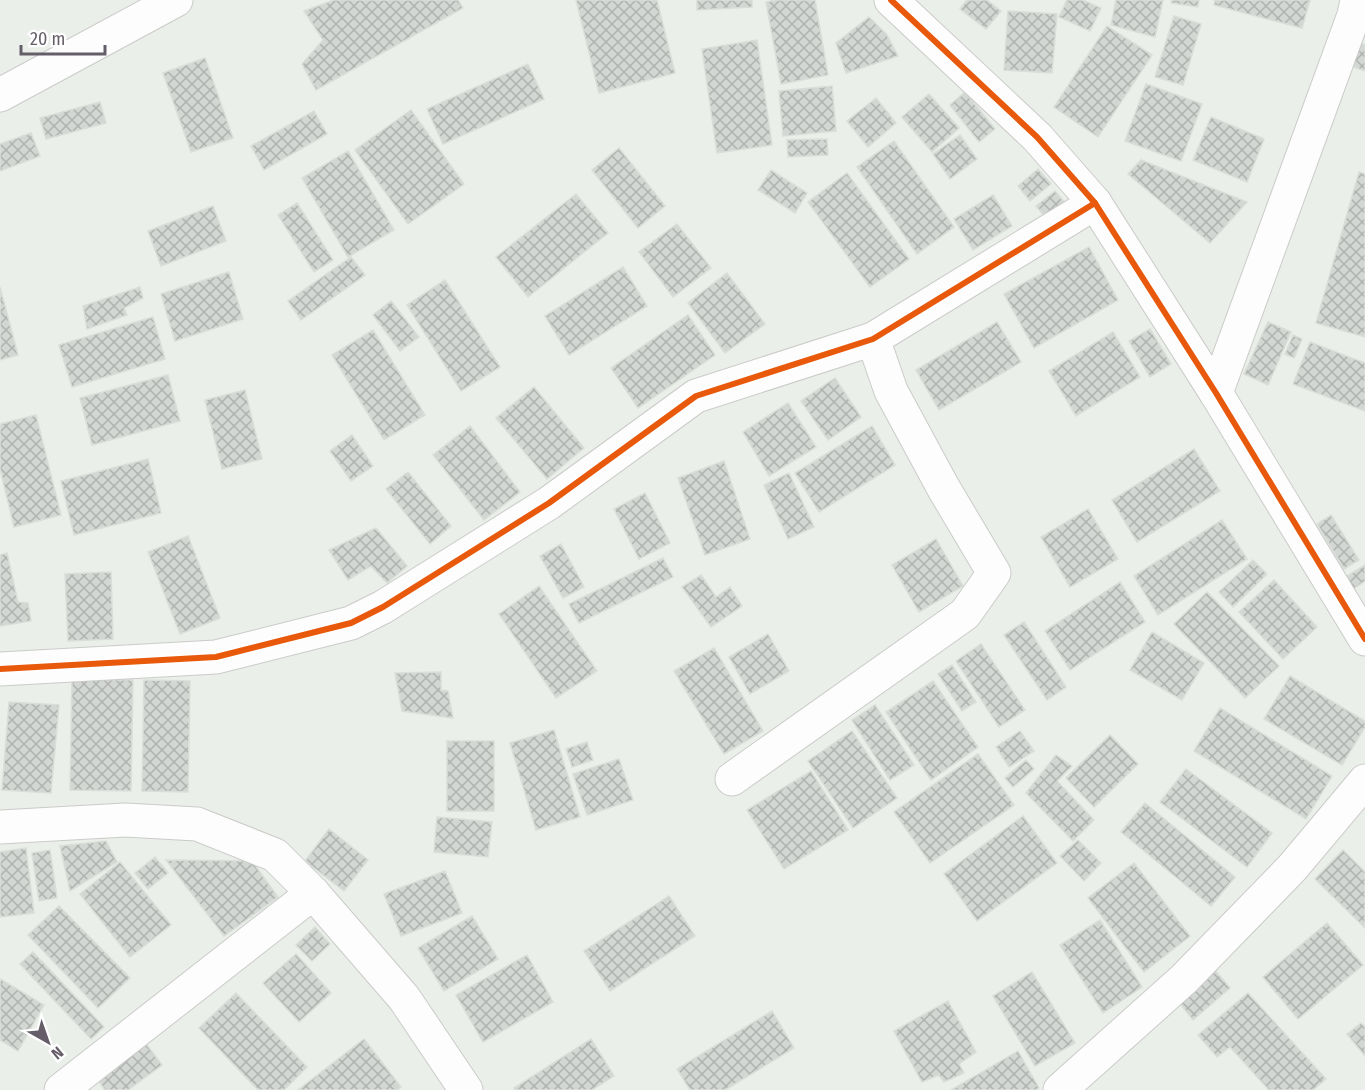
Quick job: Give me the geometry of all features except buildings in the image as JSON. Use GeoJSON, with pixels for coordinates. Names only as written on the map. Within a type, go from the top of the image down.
{"type":"FeatureCollection","features":[{"type":"Feature","properties":{"kind":"street"},"geometry":{"type":"LineString","coordinates":[[0,95],[176,0]]}},
{"type":"Feature","properties":{"kind":"street"},"geometry":{"type":"LineString","coordinates":[[891,0],[1037,137],[1095,203],[1216,393],[1365,639]]}},
{"type":"Feature","properties":{"kind":"street"},"geometry":{"type":"LineString","coordinates":[[1216,393],[1350,26],[1357,0]]}},
{"type":"Feature","properties":{"kind":"street"},"geometry":{"type":"LineString","coordinates":[[0,669],[216,657],[351,623],[383,608],[549,503],[696,396],[873,339],[1095,203]]}},
{"type":"Feature","properties":{"kind":"street"},"geometry":{"type":"LineString","coordinates":[[732,779],[965,614],[994,573],[944,489],[891,391],[873,339]]}},
{"type":"Feature","properties":{"kind":"street"},"geometry":{"type":"LineString","coordinates":[[1060,1090],[1184,979],[1292,868],[1365,782]]}},
{"type":"Feature","properties":{"kind":"street"},"geometry":{"type":"LineString","coordinates":[[0,827],[125,820],[197,824],[275,855],[313,893],[405,998],[466,1090]]}},
{"type":"Feature","properties":{"kind":"street"},"geometry":{"type":"LineString","coordinates":[[61,1090],[313,893]]}},
{"type":"Feature","properties":{"kind":"cycle path"},"geometry":{"type":"LineString","coordinates":[[891,0],[1037,137],[1095,203],[1216,393],[1365,639]]}},
{"type":"Feature","properties":{"kind":"cycle path"},"geometry":{"type":"LineString","coordinates":[[0,669],[216,657],[351,623],[383,607],[549,503],[696,396],[873,339],[1095,203]]}}]}
